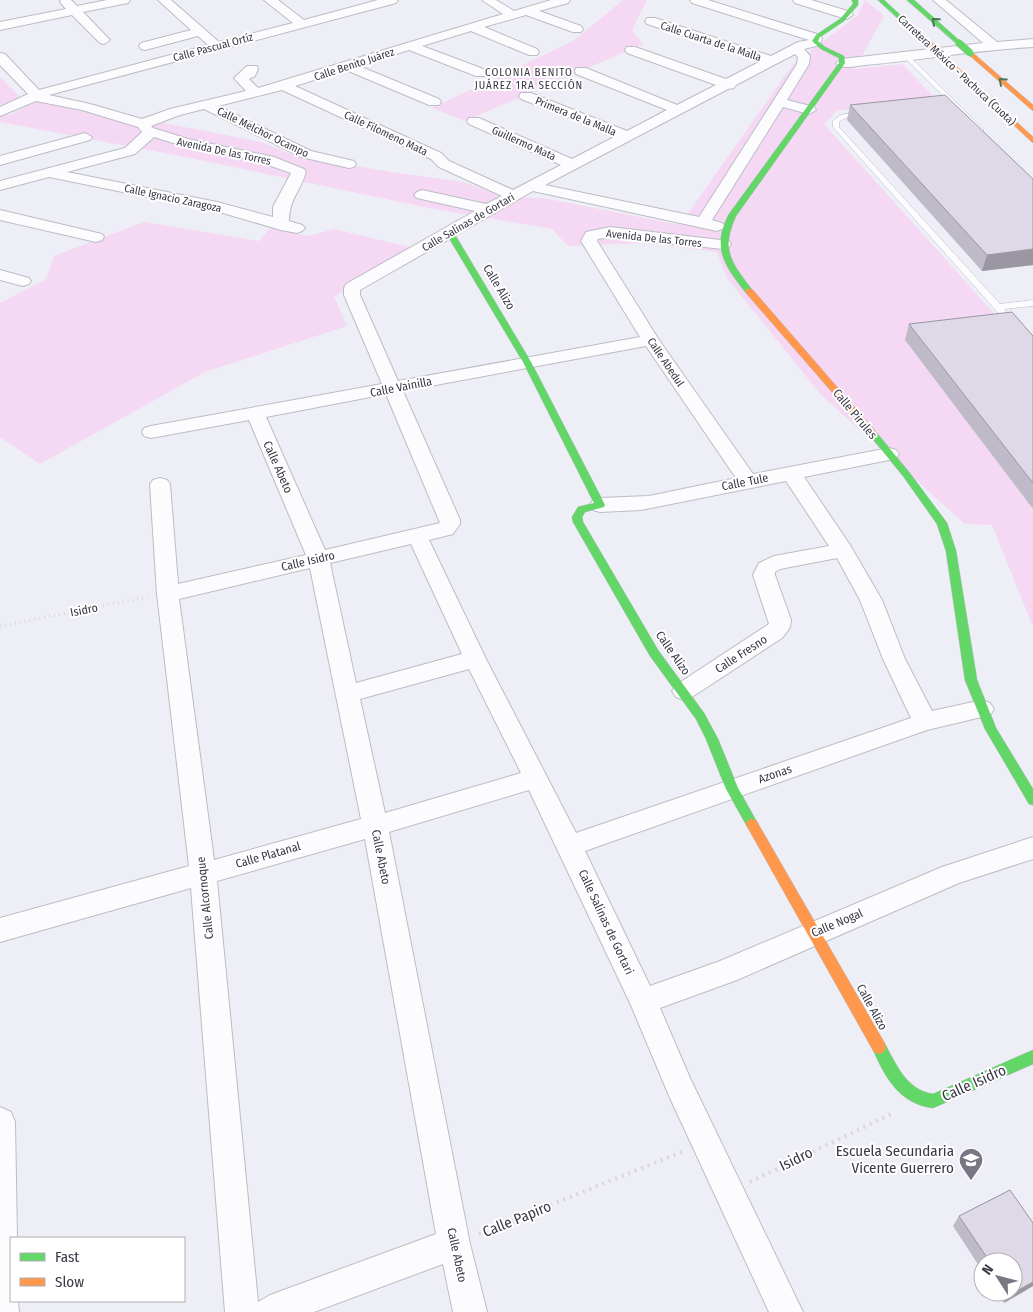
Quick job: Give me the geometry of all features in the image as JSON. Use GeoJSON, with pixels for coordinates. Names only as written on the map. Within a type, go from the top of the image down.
{"type":"FeatureCollection","features":[{"type":"Feature","properties":{"kind":"main road"},"geometry":{"type":"LineString","coordinates":[[723,244],[726,228],[842,63],[842,57],[822,48],[816,40],[847,14],[856,4],[855,0]]}},
{"type":"Feature","properties":{"kind":"main road","name":"Carretera México - Pachuca (Cuota)"},"geometry":{"type":"LineString","coordinates":[[881,0],[1033,141]]}},
{"type":"Feature","properties":{"kind":"main road","name":"Carretera México - Pachuca (Cuota)"},"geometry":{"type":"LineString","coordinates":[[910,0],[1033,109]]}},
{"type":"Feature","properties":{"kind":"main road","name":"Calle Alizo"},"geometry":{"type":"LineString","coordinates":[[450,232],[527,362],[600,505],[582,509],[577,517],[578,522],[654,653],[684,692],[712,739],[732,789],[900,1084],[914,1099]]}},
{"type":"Feature","properties":{"kind":"main road","name":"Calle Pirules"},"geometry":{"type":"LineString","coordinates":[[723,244],[730,264],[754,295],[889,454],[934,511],[946,532],[971,680],[982,709],[1007,757],[1033,800]]}},
{"type":"Feature","properties":{"kind":"main road","name":"Calle Isidro"},"geometry":{"type":"LineString","coordinates":[[914,1099],[922,1102],[933,1101],[1033,1057]]}},
{"type":"Feature","properties":{"kind":"street"},"geometry":{"type":"LineString","coordinates":[[63,0],[104,40]]}},
{"type":"Feature","properties":{"kind":"street"},"geometry":{"type":"LineString","coordinates":[[0,26],[124,0]]}},
{"type":"Feature","properties":{"kind":"street"},"geometry":{"type":"LineString","coordinates":[[164,0],[215,45]]}},
{"type":"Feature","properties":{"kind":"street"},"geometry":{"type":"LineString","coordinates":[[270,0],[302,24]]}},
{"type":"Feature","properties":{"kind":"street"},"geometry":{"type":"LineString","coordinates":[[491,0],[513,15]]}},
{"type":"Feature","properties":{"kind":"street","name":"Calle Benito Juárez"},"geometry":{"type":"LineString","coordinates":[[0,186],[126,153],[135,149],[160,116],[283,86],[564,0]]}},
{"type":"Feature","properties":{"kind":"street"},"geometry":{"type":"LineString","coordinates":[[696,0],[816,40]]}},
{"type":"Feature","properties":{"kind":"street"},"geometry":{"type":"LineString","coordinates":[[799,0],[847,14]]}},
{"type":"Feature","properties":{"kind":"street"},"geometry":{"type":"LineString","coordinates":[[939,0],[993,45]]}},
{"type":"Feature","properties":{"kind":"street","name":"Calle Pascual Ortíz"},"geometry":{"type":"LineString","coordinates":[[35,95],[215,45],[385,1]]}},
{"type":"Feature","properties":{"kind":"street"},"geometry":{"type":"LineString","coordinates":[[527,11],[577,29]]}},
{"type":"Feature","properties":{"kind":"street","name":"Calle Cuarta de la Malla"},"geometry":{"type":"LineString","coordinates":[[651,21],[772,61]]}},
{"type":"Feature","properties":{"kind":"street"},"geometry":{"type":"LineString","coordinates":[[472,27],[533,52]]}},
{"type":"Feature","properties":{"kind":"street"},"geometry":{"type":"LineString","coordinates":[[145,46],[200,32]]}},
{"type":"Feature","properties":{"kind":"street","name":"Calle Salinas de Gortari"},"geometry":{"type":"LineString","coordinates":[[448,526],[450,520],[351,291],[365,279],[513,195],[729,85],[796,48],[816,40]]}},
{"type":"Feature","properties":{"kind":"street"},"geometry":{"type":"LineString","coordinates":[[842,63],[907,57],[993,45],[1033,43]]}},
{"type":"Feature","properties":{"kind":"street"},"geometry":{"type":"LineString","coordinates":[[410,46],[481,74]]}},
{"type":"Feature","properties":{"kind":"street"},"geometry":{"type":"LineString","coordinates":[[703,223],[804,64],[804,56],[796,48]]}},
{"type":"Feature","properties":{"kind":"street"},"geometry":{"type":"LineString","coordinates":[[631,50],[729,85]]}},
{"type":"Feature","properties":{"kind":"street"},"geometry":{"type":"LineString","coordinates":[[0,57],[35,95],[146,132]]}},
{"type":"Feature","properties":{"kind":"street"},"geometry":{"type":"LineString","coordinates":[[347,66],[434,102]]}},
{"type":"Feature","properties":{"kind":"street"},"geometry":{"type":"LineString","coordinates":[[252,69],[250,73],[241,78],[256,93]]}},
{"type":"Feature","properties":{"kind":"street"},"geometry":{"type":"LineString","coordinates":[[581,71],[679,110]]}},
{"type":"Feature","properties":{"kind":"street","name":"Calle Filomeno Mata"},"geometry":{"type":"LineString","coordinates":[[283,86],[436,156],[444,164],[513,195]]}},
{"type":"Feature","properties":{"kind":"street"},"geometry":{"type":"LineString","coordinates":[[0,112],[27,101],[35,95]]}},
{"type":"Feature","properties":{"kind":"street","name":"Primera de la Malla"},"geometry":{"type":"LineString","coordinates":[[526,96],[626,136]]}},
{"type":"Feature","properties":{"kind":"street"},"geometry":{"type":"LineString","coordinates":[[779,102],[809,110]]}},
{"type":"Feature","properties":{"kind":"street","name":"Calle Melchor Ocampo"},"geometry":{"type":"LineString","coordinates":[[206,105],[306,154],[349,164]]}},
{"type":"Feature","properties":{"kind":"street","name":"Guillermo Mata"},"geometry":{"type":"LineString","coordinates":[[474,121],[573,165]]}},
{"type":"Feature","properties":{"kind":"street","name":"Avenida De las Torres"},"geometry":{"type":"LineString","coordinates":[[146,132],[188,144],[265,159],[293,168],[299,172],[281,207],[281,225]]}},
{"type":"Feature","properties":{"kind":"street"},"geometry":{"type":"LineString","coordinates":[[0,161],[85,137]]}},
{"type":"Feature","properties":{"kind":"street","name":"Calle Ignacio Zaragoza"},"geometry":{"type":"LineString","coordinates":[[49,172],[217,207],[297,228]]}},
{"type":"Feature","properties":{"kind":"street"},"geometry":{"type":"LineString","coordinates":[[531,186],[726,228]]}},
{"type":"Feature","properties":{"kind":"street"},"geometry":{"type":"LineString","coordinates":[[422,194],[488,209]]}},
{"type":"Feature","properties":{"kind":"street"},"geometry":{"type":"LineString","coordinates":[[0,214],[96,237]]}},
{"type":"Feature","properties":{"kind":"street","name":"Avenida De las Torres"},"geometry":{"type":"LineString","coordinates":[[588,241],[592,235],[610,232],[723,244]]}},
{"type":"Feature","properties":{"kind":"street","name":"Calle Abedul"},"geometry":{"type":"LineString","coordinates":[[588,241],[651,340],[748,481]]}},
{"type":"Feature","properties":{"kind":"street"},"geometry":{"type":"LineString","coordinates":[[0,275],[23,281]]}},
{"type":"Feature","properties":{"kind":"street","name":"Calle Vainilla"},"geometry":{"type":"LineString","coordinates":[[151,432],[651,340]]}},
{"type":"Feature","properties":{"kind":"street","name":"Calle Abeto"},"geometry":{"type":"LineString","coordinates":[[254,413],[318,558],[375,826],[454,1244],[470,1312]]}},
{"type":"Feature","properties":{"kind":"street","name":"Calle Tule"},"geometry":{"type":"LineString","coordinates":[[600,505],[625,506],[649,503],[748,481],[889,454]]}},
{"type":"Feature","properties":{"kind":"street"},"geometry":{"type":"LineString","coordinates":[[791,473],[843,550],[871,600],[894,659],[924,722]]}},
{"type":"Feature","properties":{"kind":"street","name":"Calle Alcornoque"},"geometry":{"type":"LineString","coordinates":[[160,484],[168,594],[203,874],[242,1312]]}},
{"type":"Feature","properties":{"kind":"street","name":"Calle Isidro"},"geometry":{"type":"LineString","coordinates":[[168,594],[441,531],[448,526]]}},
{"type":"Feature","properties":{"kind":"street","name":"Calle Salinas de Gortari"},"geometry":{"type":"LineString","coordinates":[[416,536],[475,659],[570,846],[643,1001],[705,1142],[786,1312]]}},
{"type":"Feature","properties":{"kind":"street","name":"Calle Fresno"},"geometry":{"type":"LineString","coordinates":[[684,692],[774,632],[780,626],[780,620],[764,575],[766,568],[774,563],[843,550]]}},
{"type":"Feature","properties":{"kind":"street"},"geometry":{"type":"LineString","coordinates":[[347,694],[475,659]]}},
{"type":"Feature","properties":{"kind":"street","name":"Azonas"},"geometry":{"type":"LineString","coordinates":[[570,846],[924,722],[982,709]]}},
{"type":"Feature","properties":{"kind":"street","name":"Calle Platanal"},"geometry":{"type":"LineString","coordinates":[[0,930],[375,826],[536,778]]}},
{"type":"Feature","properties":{"kind":"street","name":"Calle Nogal"},"geometry":{"type":"LineString","coordinates":[[643,1001],[728,971],[952,875],[1033,848]]}},
{"type":"Feature","properties":{"kind":"street"},"geometry":{"type":"LineString","coordinates":[[0,1122],[2,1312]]}},
{"type":"Feature","properties":{"kind":"street"},"geometry":{"type":"LineString","coordinates":[[270,1312],[454,1244]]}},
{"type":"Feature","properties":{"kind":"lane"},"geometry":{"type":"LineString","coordinates":[[907,57],[986,136]]}},
{"type":"Feature","properties":{"kind":"lane"},"geometry":{"type":"LineString","coordinates":[[944,103],[953,102]]}},
{"type":"Feature","properties":{"kind":"lane"},"geometry":{"type":"LineString","coordinates":[[868,112],[843,116],[835,124],[1016,327]]}},
{"type":"Feature","properties":{"kind":"lane"},"geometry":{"type":"LineString","coordinates":[[999,307],[1033,303]]}},
{"type":"Feature","properties":{"kind":"path"},"geometry":{"type":"LineString","coordinates":[[481,74],[533,52]]}},
{"type":"Feature","properties":{"kind":"path"},"geometry":{"type":"LineString","coordinates":[[85,137],[101,132],[130,139],[146,132]]}},
{"type":"Feature","properties":{"kind":"path","name":"Isidro"},"geometry":{"type":"LineString","coordinates":[[0,626],[168,594]]}},
{"type":"Feature","properties":{"kind":"path","name":"Isidro"},"geometry":{"type":"LineString","coordinates":[[730,1192],[902,1108],[914,1099]]}},
{"type":"Feature","properties":{"kind":"path","name":"Calle Papiro"},"geometry":{"type":"LineString","coordinates":[[454,1244],[705,1142]]}},
{"type":"Feature","properties":{"kind":"shaded area"},"geometry":{"type":"Polygon","coordinates":[[[623,0],[647,0],[632,30],[643,44],[465,121],[432,108],[573,41],[623,0]]]}},
{"type":"Feature","properties":{"kind":"shaded area"},"geometry":{"type":"Polygon","coordinates":[[[865,0],[884,16],[855,69],[902,64],[936,99],[837,111],[824,124],[1007,328],[906,341],[1033,509],[1033,627],[992,525],[965,524],[821,395],[727,278],[717,252],[647,243],[568,246],[552,229],[429,208],[180,156],[0,122],[0,113],[10,115],[41,99],[261,142],[293,155],[391,172],[464,182],[503,197],[544,198],[680,225],[793,64],[858,15],[865,0]]]}},
{"type":"Feature","properties":{"kind":"shaded area"},"geometry":{"type":"Polygon","coordinates":[[[0,77],[22,99],[7,107],[0,105],[0,77]]]}},
{"type":"Feature","properties":{"kind":"shaded area"},"geometry":{"type":"Polygon","coordinates":[[[144,222],[259,241],[270,228],[308,236],[334,229],[414,248],[334,297],[347,326],[205,372],[40,464],[0,437],[0,303],[46,279],[54,256],[144,222]]]}},
{"type":"Feature","properties":{"kind":"building"},"geometry":{"type":"Polygon","coordinates":[[[945,95],[1033,179],[1033,249],[987,255],[850,105],[945,95]]]}},
{"type":"Feature","properties":{"kind":"building"},"geometry":{"type":"Polygon","coordinates":[[[1012,312],[1033,336],[1033,483],[909,324],[1012,312]]]}},
{"type":"Feature","properties":{"kind":"building"},"geometry":{"type":"Polygon","coordinates":[[[1010,1190],[1033,1223],[1033,1282],[1023,1287],[1023,1252],[983,1252],[959,1216],[1010,1190]]]}},
{"type":"Feature","properties":{"kind":"traffic: fast"},"geometry":{"type":"LineString","coordinates":[[749,291],[735,273],[726,256],[724,238],[727,228],[732,216],[842,63],[842,57],[823,48],[815,41],[818,36],[842,20],[856,4],[855,0]]}},
{"type":"Feature","properties":{"kind":"traffic: fast"},"geometry":{"type":"LineString","coordinates":[[881,0],[931,46]]}},
{"type":"Feature","properties":{"kind":"traffic: fast"},"geometry":{"type":"LineString","coordinates":[[910,0],[959,43]]}},
{"type":"Feature","properties":{"kind":"traffic: fast"},"geometry":{"type":"LineString","coordinates":[[959,43],[970,53]]}},
{"type":"Feature","properties":{"kind":"traffic: fast"},"geometry":{"type":"LineString","coordinates":[[450,233],[527,362],[600,505],[582,509],[577,517],[578,522],[654,653],[700,716],[712,739],[732,789],[752,824]]}},
{"type":"Feature","properties":{"kind":"traffic: fast"},"geometry":{"type":"LineString","coordinates":[[874,435],[942,523],[951,551],[971,680],[991,729],[1033,800]]}},
{"type":"Feature","properties":{"kind":"traffic: fast"},"geometry":{"type":"LineString","coordinates":[[879,1047],[894,1074],[906,1090],[923,1100],[933,1101],[1033,1057]]}},
{"type":"Feature","properties":{"kind":"traffic: slow"},"geometry":{"type":"LineString","coordinates":[[931,46],[942,56]]}},
{"type":"Feature","properties":{"kind":"traffic: slow"},"geometry":{"type":"LineString","coordinates":[[970,53],[1033,109]]}},
{"type":"Feature","properties":{"kind":"traffic: slow"},"geometry":{"type":"LineString","coordinates":[[942,56],[1033,141]]}},
{"type":"Feature","properties":{"kind":"traffic: slow"},"geometry":{"type":"LineString","coordinates":[[749,291],[874,435]]}},
{"type":"Feature","properties":{"kind":"traffic: slow"},"geometry":{"type":"LineString","coordinates":[[752,824],[879,1047]]}},
{"type":"Feature","properties":{"kind":"place","name":"Escuela Secundaria Vicente Guerrero"},"geometry":{"type":"Point","coordinates":[971,1181]}},
{"type":"Feature","properties":{"kind":"district","name":"COLONIA BENITO JUÁREZ 1RA SECCIÓN"},"geometry":{"type":"Point","coordinates":[529,78]}}]}
